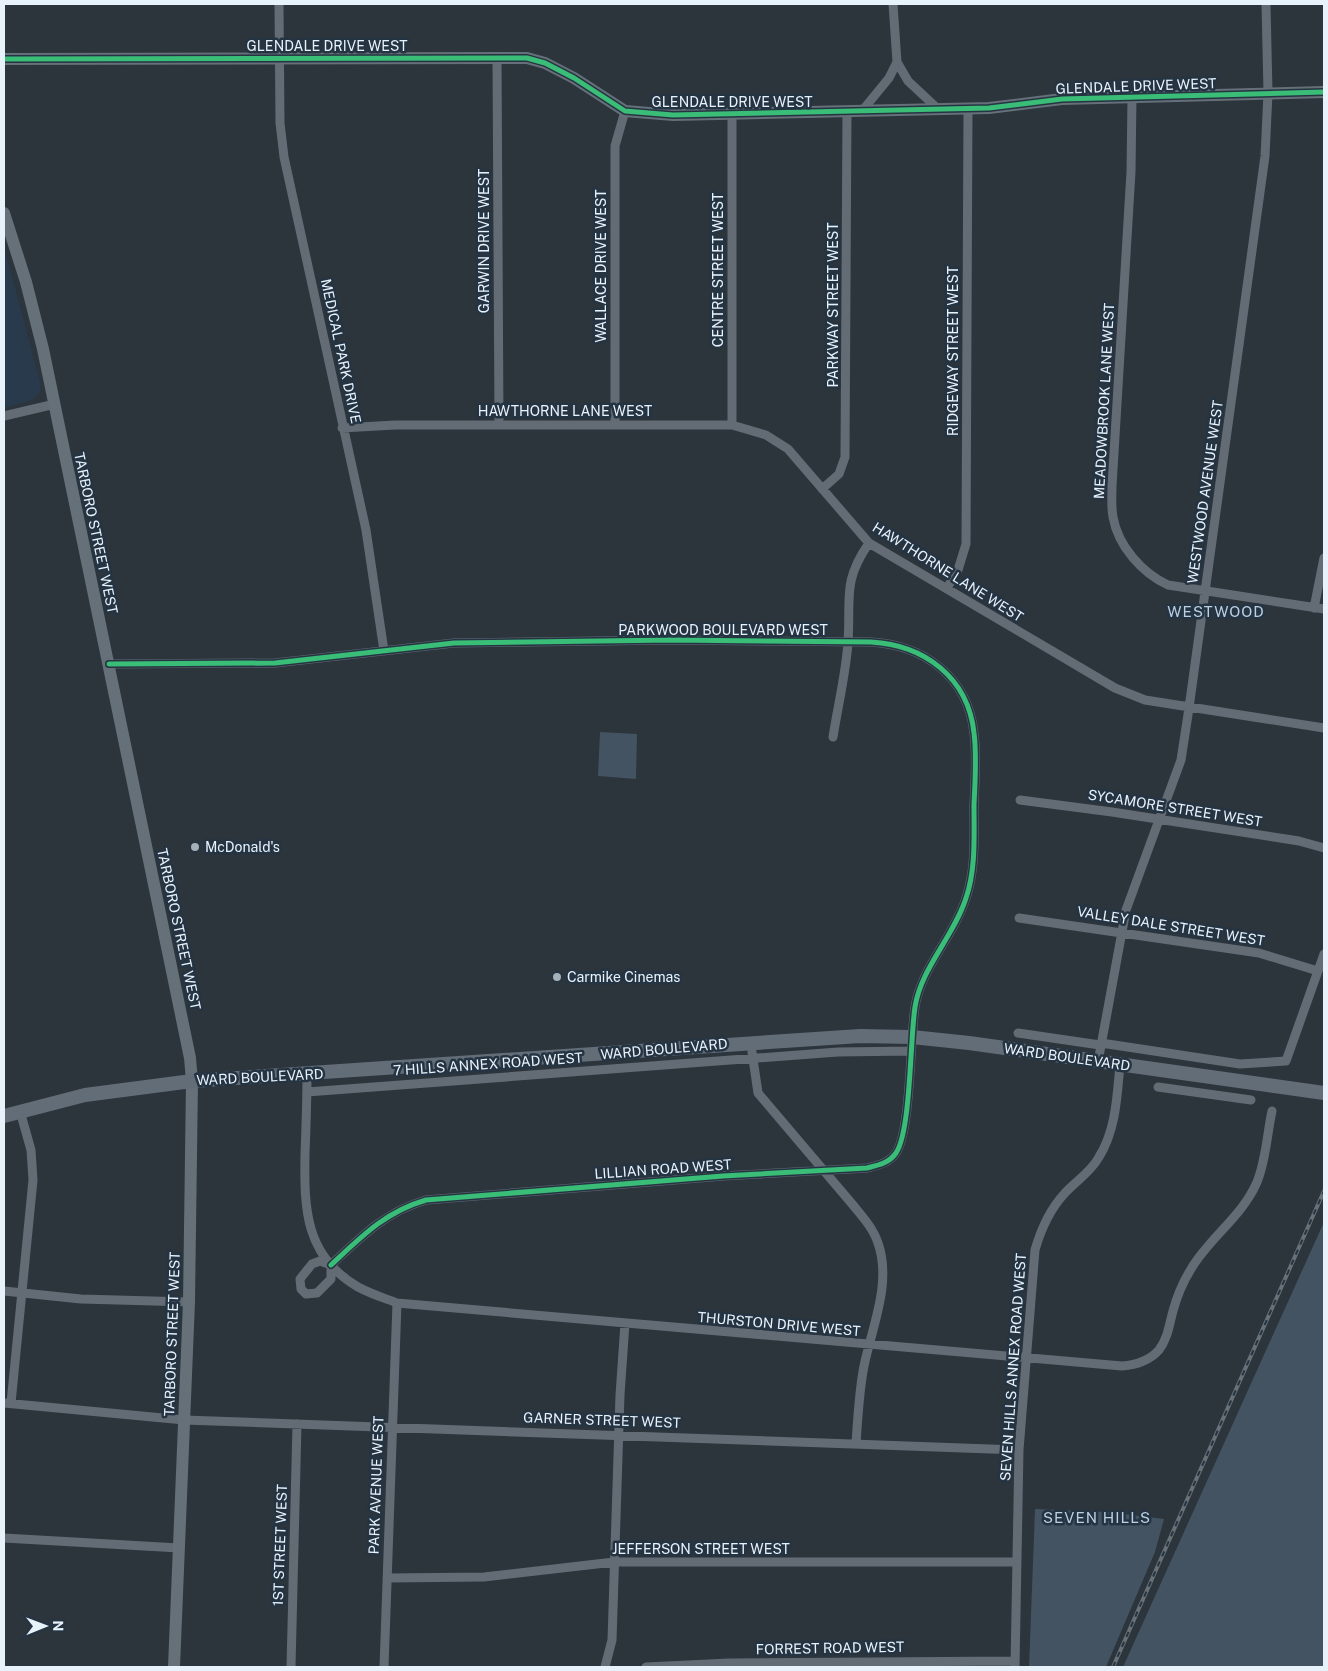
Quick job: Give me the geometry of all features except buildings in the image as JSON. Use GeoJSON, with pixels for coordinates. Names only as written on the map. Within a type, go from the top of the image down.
{"type":"FeatureCollection","features":[{"type":"Feature","properties":{"kind":"main road","name":"GLENDALE DRIVE WEST"},"geometry":{"type":"LineString","coordinates":[[4,59],[528,58],[545,63],[574,78],[624,110],[673,115],[968,109],[1018,106],[1062,99],[1324,92]]}},
{"type":"Feature","properties":{"kind":"main road","name":"TARBORO STREET WEST"},"geometry":{"type":"LineString","coordinates":[[4,213],[34,309],[55,404],[188,1049],[192,1081],[189,1302],[174,1667]]}},
{"type":"Feature","properties":{"kind":"main road","name":"WARD BOULEVARD"},"geometry":{"type":"LineString","coordinates":[[4,1116],[85,1095],[192,1081],[851,1036],[911,1044],[1098,1062],[1324,1094]]}},
{"type":"Feature","properties":{"kind":"street","name":"MEDICAL PARK DRIVE"},"geometry":{"type":"LineString","coordinates":[[279,4],[280,122],[284,157],[342,428],[368,536],[384,651]]}},
{"type":"Feature","properties":{"kind":"street"},"geometry":{"type":"LineString","coordinates":[[893,4],[897,62],[908,81],[938,109]]}},
{"type":"Feature","properties":{"kind":"street","name":"WESTWOOD AVENUE WEST"},"geometry":{"type":"LineString","coordinates":[[1098,1062],[1126,910],[1181,760],[1266,156],[1268,93],[1266,4]]}},
{"type":"Feature","properties":{"kind":"street","name":"GARWIN DRIVE WEST"},"geometry":{"type":"LineString","coordinates":[[497,57],[499,424]]}},
{"type":"Feature","properties":{"kind":"street"},"geometry":{"type":"LineString","coordinates":[[862,111],[877,94],[897,62]]}},
{"type":"Feature","properties":{"kind":"street","name":"MEADOWBROOK LANE WEST"},"geometry":{"type":"LineString","coordinates":[[1132,97],[1130,182],[1112,486],[1113,517],[1119,536],[1132,558],[1155,579],[1168,585],[1324,609]]}},
{"type":"Feature","properties":{"kind":"street","name":"RIDGEWAY STREET WEST"},"geometry":{"type":"LineString","coordinates":[[947,588],[958,570],[966,544],[968,109]]}},
{"type":"Feature","properties":{"kind":"street","name":"WALLACE DRIVE WEST"},"geometry":{"type":"LineString","coordinates":[[615,424],[615,146],[624,110]]}},
{"type":"Feature","properties":{"kind":"street","name":"PARKWAY STREET WEST"},"geometry":{"type":"LineString","coordinates":[[822,488],[839,474],[845,457],[847,112]]}},
{"type":"Feature","properties":{"kind":"street","name":"CENTRE STREET WEST"},"geometry":{"type":"LineString","coordinates":[[732,114],[732,425]]}},
{"type":"Feature","properties":{"kind":"street"},"geometry":{"type":"LineString","coordinates":[[4,416],[55,404]]}},
{"type":"Feature","properties":{"kind":"street","name":"HAWTHORNE LANE WEST"},"geometry":{"type":"LineString","coordinates":[[342,428],[499,424],[732,425],[766,435],[788,449],[869,543],[1115,688],[1144,700],[1324,728]]}},
{"type":"Feature","properties":{"kind":"street"},"geometry":{"type":"LineString","coordinates":[[833,737],[848,642],[851,578],[856,562],[869,543]]}},
{"type":"Feature","properties":{"kind":"street"},"geometry":{"type":"LineString","coordinates":[[1314,608],[1324,558]]}},
{"type":"Feature","properties":{"kind":"street","name":"PARKWOOD BOULEVARD WEST"},"geometry":{"type":"LineString","coordinates":[[109,664],[274,663],[454,643],[521,642],[886,643],[900,646],[930,659],[960,691],[971,716],[974,731],[973,855],[968,892],[962,909],[919,991],[911,1044]]}},
{"type":"Feature","properties":{"kind":"street","name":"SYCAMORE STREET WEST"},"geometry":{"type":"LineString","coordinates":[[1020,800],[1299,841],[1324,848]]}},
{"type":"Feature","properties":{"kind":"street","name":"VALLEY DALE STREET WEST"},"geometry":{"type":"LineString","coordinates":[[1018,918],[1259,952],[1318,970]]}},
{"type":"Feature","properties":{"kind":"street"},"geometry":{"type":"LineString","coordinates":[[1018,1033],[1240,1064],[1286,1061],[1324,954]]}},
{"type":"Feature","properties":{"kind":"street"},"geometry":{"type":"LineString","coordinates":[[751,1042],[758,1093],[867,1222],[878,1243],[883,1266],[882,1292],[863,1369],[856,1442]]}},
{"type":"Feature","properties":{"kind":"street","name":"7 HILLS ANNEX ROAD WEST"},"geometry":{"type":"LineString","coordinates":[[307,1092],[838,1052],[911,1044]]}},
{"type":"Feature","properties":{"kind":"street","name":"LILLIAN ROAD WEST"},"geometry":{"type":"LineString","coordinates":[[331,1265],[380,1221],[404,1208],[426,1200],[723,1176],[867,1168],[881,1164],[897,1152],[904,1130],[911,1044]]}},
{"type":"Feature","properties":{"kind":"street","name":"SEVEN HILLS ANNEX ROAD WEST"},"geometry":{"type":"LineString","coordinates":[[1015,1664],[1019,1450],[1035,1250],[1040,1232],[1057,1202],[1092,1167],[1105,1146],[1112,1127],[1120,1065]]}},
{"type":"Feature","properties":{"kind":"street","name":"THURSTON DRIVE WEST"},"geometry":{"type":"LineString","coordinates":[[307,1074],[306,1207],[313,1237],[331,1265],[358,1287],[397,1303],[869,1346],[1122,1366],[1140,1363],[1156,1352],[1167,1337],[1178,1296],[1192,1268],[1237,1216],[1252,1192],[1262,1164],[1272,1111]]}},
{"type":"Feature","properties":{"kind":"street"},"geometry":{"type":"LineString","coordinates":[[1192,1091],[1194,1076]]}},
{"type":"Feature","properties":{"kind":"street"},"geometry":{"type":"LineString","coordinates":[[1158,1087],[1250,1100]]}},
{"type":"Feature","properties":{"kind":"street"},"geometry":{"type":"LineString","coordinates":[[8,1403],[24,1292],[33,1168],[31,1150],[20,1111]]}},
{"type":"Feature","properties":{"kind":"street"},"geometry":{"type":"LineString","coordinates":[[4,1291],[81,1299],[189,1302]]}},
{"type":"Feature","properties":{"kind":"street","name":"PARK AVENUE WEST"},"geometry":{"type":"LineString","coordinates":[[384,1667],[397,1303]]}},
{"type":"Feature","properties":{"kind":"street"},"geometry":{"type":"LineString","coordinates":[[605,1667],[612,1640],[618,1434],[625,1323]]}},
{"type":"Feature","properties":{"kind":"street","name":"GARNER STREET WEST"},"geometry":{"type":"LineString","coordinates":[[8,1403],[184,1420],[392,1429],[856,1442],[1019,1450]]}},
{"type":"Feature","properties":{"kind":"street","name":"1ST STREET WEST"},"geometry":{"type":"LineString","coordinates":[[291,1667],[297,1424]]}},
{"type":"Feature","properties":{"kind":"street"},"geometry":{"type":"LineString","coordinates":[[4,1538],[179,1548]]}},
{"type":"Feature","properties":{"kind":"street","name":"JEFFERSON STREET WEST"},"geometry":{"type":"LineString","coordinates":[[387,1578],[484,1576],[614,1562],[1017,1562]]}},
{"type":"Feature","properties":{"kind":"street","name":"FORREST ROAD WEST"},"geometry":{"type":"LineString","coordinates":[[646,1667],[689,1664],[1015,1664]]}},
{"type":"Feature","properties":{"kind":"shaded area"},"geometry":{"type":"Polygon","coordinates":[[[4,246],[41,386],[39,393],[32,400],[4,408],[4,246]]]}},
{"type":"Feature","properties":{"kind":"shaded area"},"geometry":{"type":"Polygon","coordinates":[[[600,732],[637,734],[636,779],[598,776],[600,732]]]}},
{"type":"Feature","properties":{"kind":"shaded area"},"geometry":{"type":"Polygon","coordinates":[[[1324,1222],[1324,1667],[1123,1667],[1324,1222]]]}},
{"type":"Feature","properties":{"kind":"shaded area"},"geometry":{"type":"Polygon","coordinates":[[[1035,1509],[1107,1512],[1164,1519],[1155,1552],[1106,1667],[1029,1667],[1035,1509]]]}},
{"type":"Feature","properties":{"kind":"railway"},"geometry":{"type":"LineString","coordinates":[[1113,1667],[1324,1191]]}},
{"type":"Feature","properties":{"kind":"cycle path"},"geometry":{"type":"LineString","coordinates":[[4,59],[527,58],[545,63],[574,78],[625,111],[673,115],[989,108],[1062,99],[1324,92]]}},
{"type":"Feature","properties":{"kind":"cycle path"},"geometry":{"type":"LineString","coordinates":[[109,664],[275,663],[454,643],[672,640],[871,642],[890,644],[925,657],[953,680],[963,696],[970,713],[976,760],[974,852],[971,876],[961,912],[931,965],[918,993],[913,1022],[905,1125],[901,1142],[896,1153],[890,1159],[880,1165],[867,1168],[723,1176],[426,1200],[411,1205],[386,1218],[331,1265]]}},
{"type":"Feature","properties":{"kind":"place","name":"McDonald's"},"geometry":{"type":"Point","coordinates":[195,847]}},
{"type":"Feature","properties":{"kind":"place","name":"Carmike Cinemas"},"geometry":{"type":"Point","coordinates":[557,977]}},
{"type":"Feature","properties":{"kind":"district","name":"WESTWOOD"},"geometry":{"type":"Point","coordinates":[1216,611]}},
{"type":"Feature","properties":{"kind":"district","name":"SEVEN HILLS"},"geometry":{"type":"Point","coordinates":[1097,1517]}}]}
